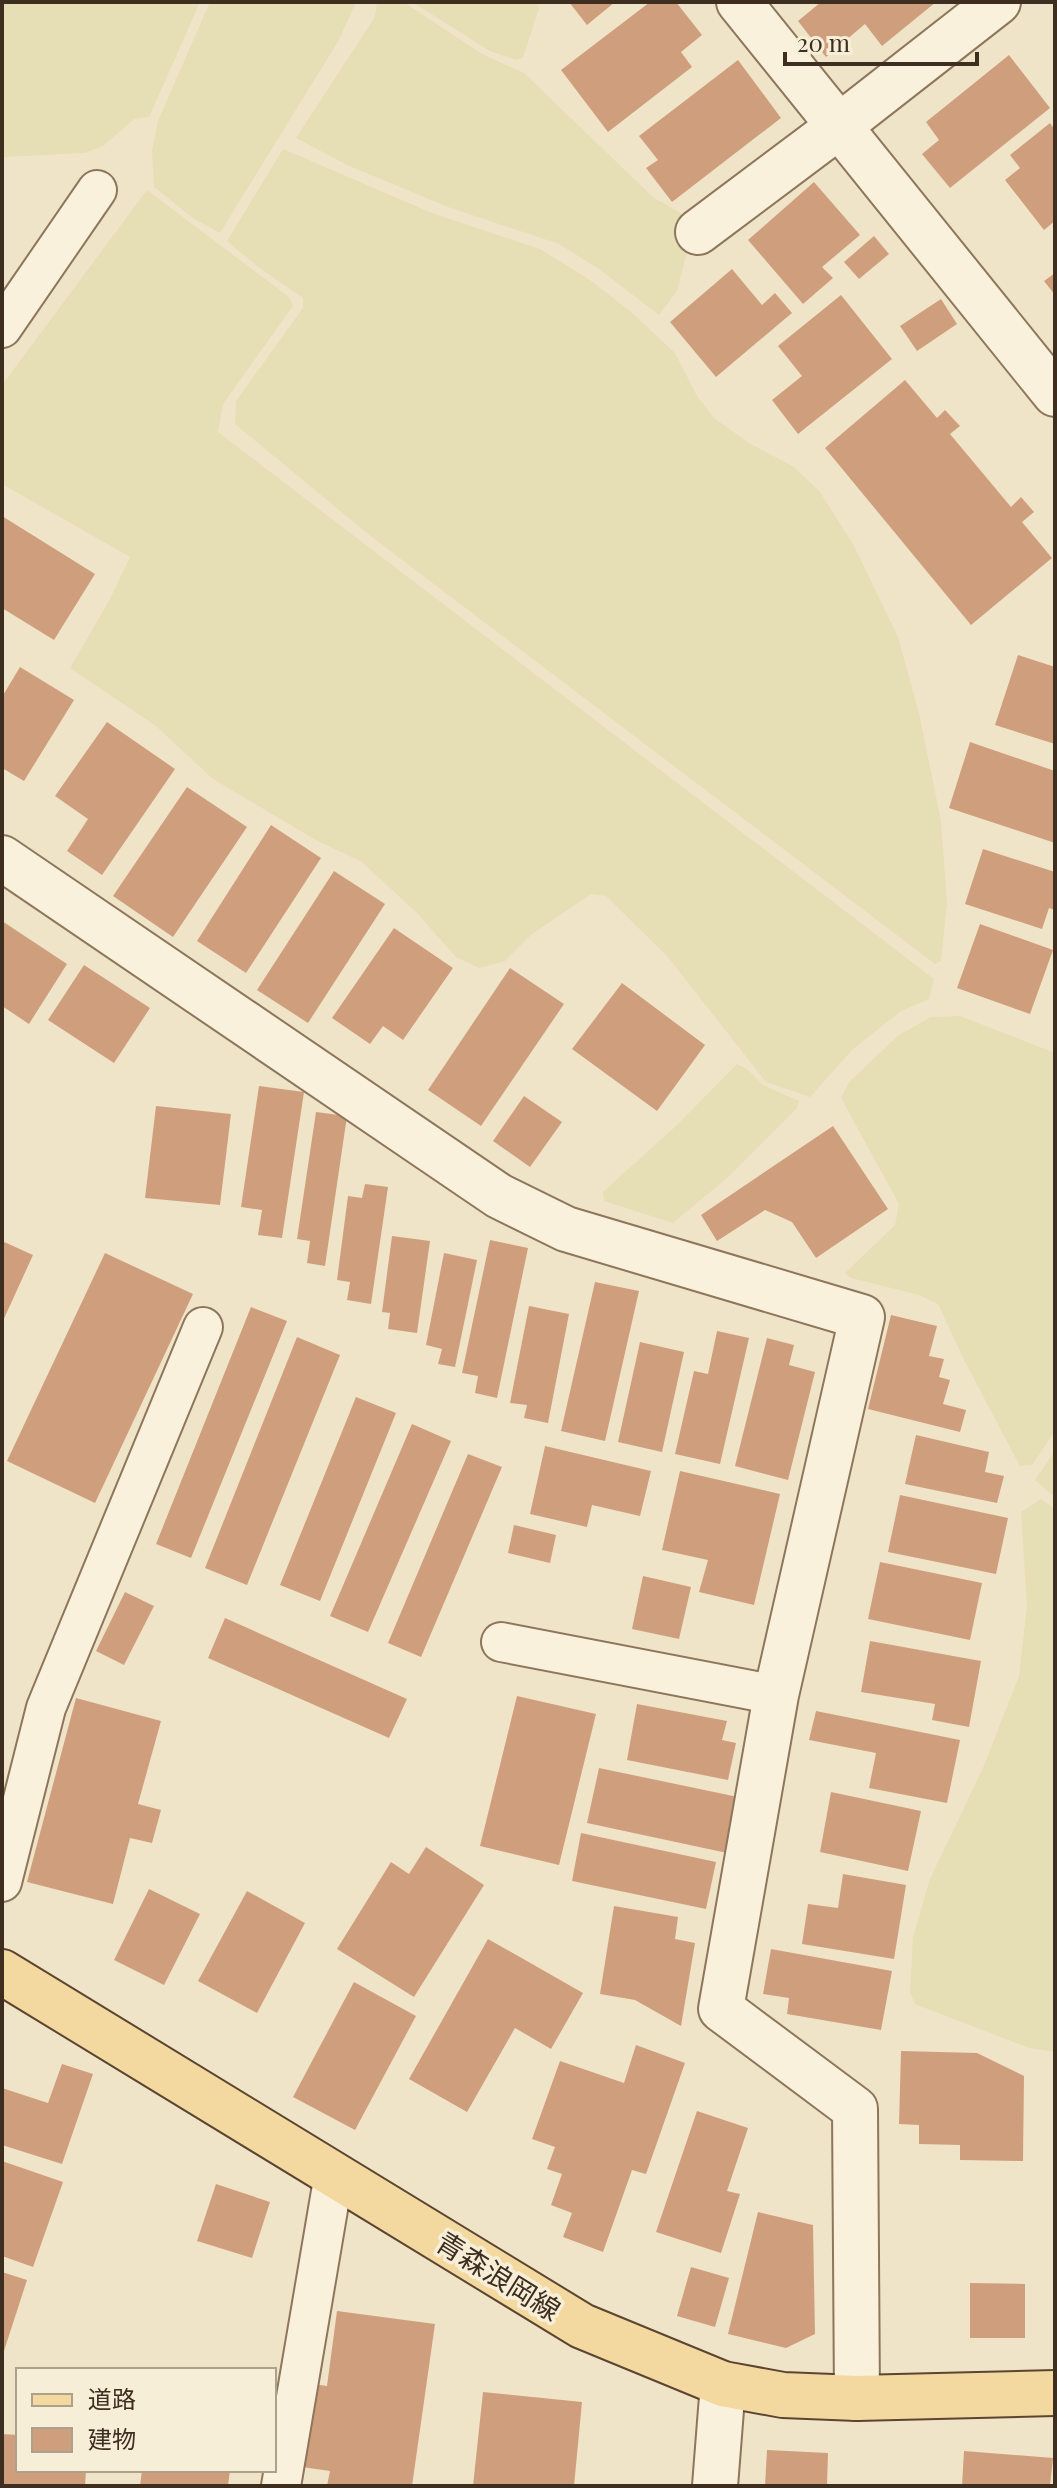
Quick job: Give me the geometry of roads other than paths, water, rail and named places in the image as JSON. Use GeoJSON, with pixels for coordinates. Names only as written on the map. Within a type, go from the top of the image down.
{"type":"FeatureCollection","features":[{"type":"Feature","properties":{"kind":"main road","name":"青森浪岡線"},"geometry":{"type":"LineString","coordinates":[[4,1979],[334,2174],[582,2326],[723,2384],[783,2395],[857,2398],[1055,2393]]}},
{"type":"Feature","properties":{"kind":"street"},"geometry":{"type":"LineString","coordinates":[[739,2],[1055,394]]}},
{"type":"Feature","properties":{"kind":"street"},"geometry":{"type":"LineString","coordinates":[[698,232],[998,2]]}},
{"type":"Feature","properties":{"kind":"street"},"geometry":{"type":"LineString","coordinates":[[2,858],[499,1196],[566,1229],[862,1317],[776,1695],[721,2009],[855,2109],[857,2398]]}},
{"type":"Feature","properties":{"kind":"street"},"geometry":{"type":"LineString","coordinates":[[715,2486],[723,2384]]}},
{"type":"Feature","properties":{"kind":"lane"},"geometry":{"type":"LineString","coordinates":[[2,328],[97,190]]}},
{"type":"Feature","properties":{"kind":"lane"},"geometry":{"type":"LineString","coordinates":[[2,1882],[46,1708],[203,1327]]}},
{"type":"Feature","properties":{"kind":"lane"},"geometry":{"type":"LineString","coordinates":[[501,1642],[776,1695]]}},
{"type":"Feature","properties":{"kind":"lane"},"geometry":{"type":"LineString","coordinates":[[281,2486],[334,2174]]}}]}
